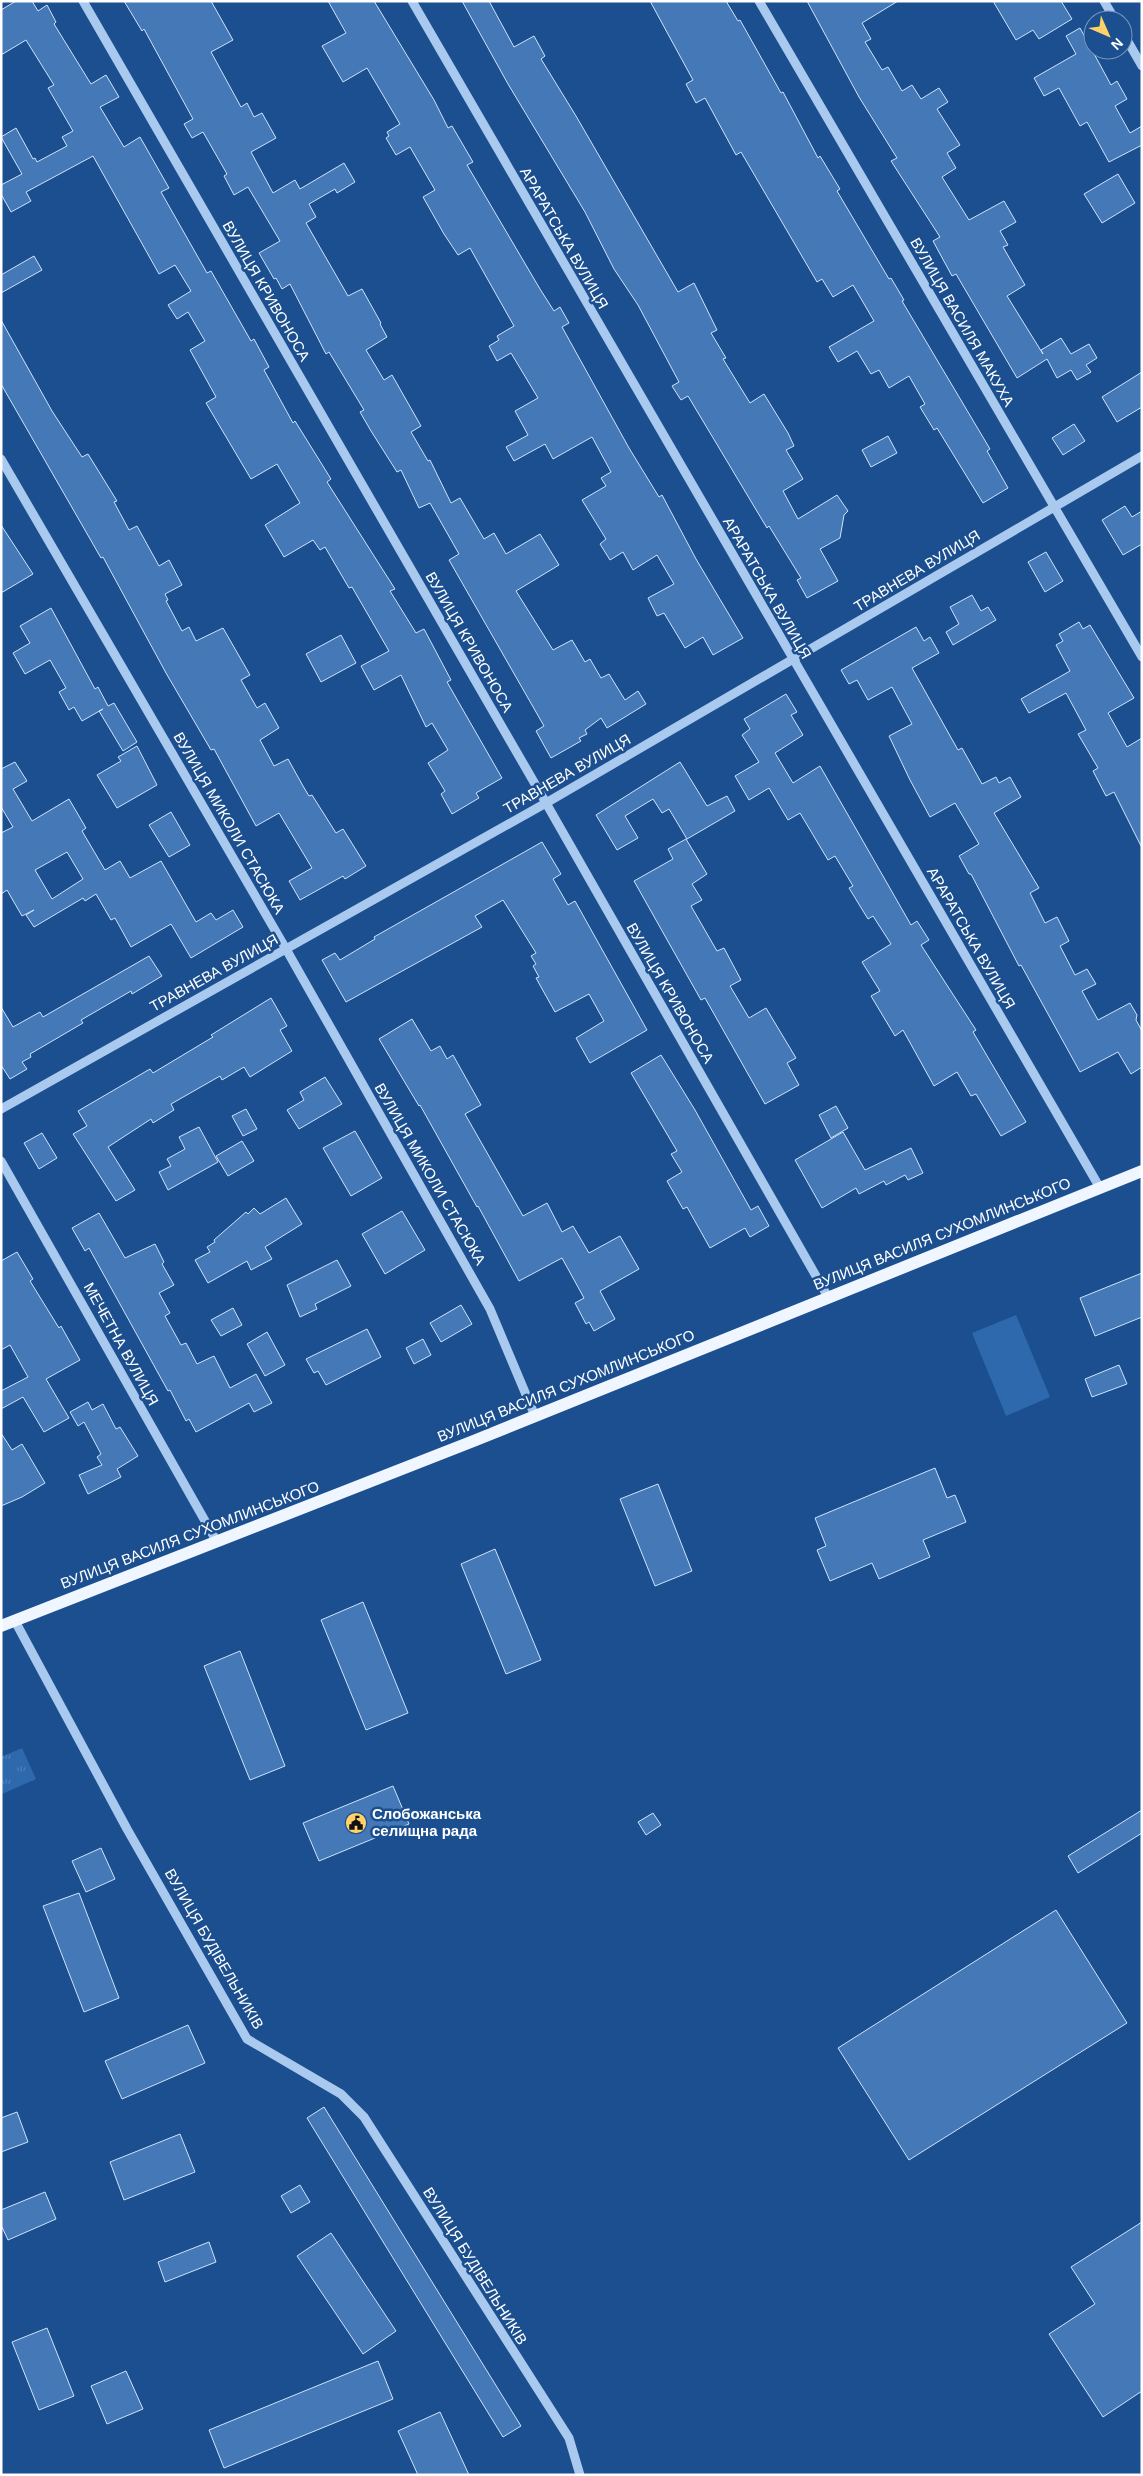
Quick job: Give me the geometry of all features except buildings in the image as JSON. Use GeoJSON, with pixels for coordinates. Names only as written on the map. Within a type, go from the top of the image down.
{"type":"FeatureCollection","features":[{"type":"Feature","properties":{"kind":"main road","name":"ВУЛИЦЯ ВАСИЛЯ СУХОМЛИНСЬКОГО"},"geometry":{"type":"LineString","coordinates":[[1,1626],[536,1416],[1142,1171]]}},
{"type":"Feature","properties":{"kind":"street","name":"ВУЛИЦЯ КРИВОНОСА"},"geometry":{"type":"LineString","coordinates":[[83,1],[546,803],[828,1297]]}},
{"type":"Feature","properties":{"kind":"street","name":"АРАРАТСЬКА ВУЛИЦЯ"},"geometry":{"type":"LineString","coordinates":[[412,1],[792,660],[1100,1188]]}},
{"type":"Feature","properties":{"kind":"street","name":"ВУЛИЦЯ ВАСИЛЯ МАКУХА"},"geometry":{"type":"LineString","coordinates":[[759,1],[1142,657]]}},
{"type":"Feature","properties":{"kind":"street"},"geometry":{"type":"LineString","coordinates":[[1133,51],[1142,66]]}},
{"type":"Feature","properties":{"kind":"street","name":"ТРАВНЕВА ВУЛИЦЯ"},"geometry":{"type":"LineString","coordinates":[[1,1109],[546,803],[1053,506],[1142,456]]}},
{"type":"Feature","properties":{"kind":"street","name":"ВУЛИЦЯ МИКОЛИ СТАСЮКА"},"geometry":{"type":"LineString","coordinates":[[1,459],[286,949],[490,1309],[536,1416]]}},
{"type":"Feature","properties":{"kind":"street","name":"МЕЧЕТНА ВУЛИЦЯ"},"geometry":{"type":"LineString","coordinates":[[1,1160],[217,1542]]}},
{"type":"Feature","properties":{"kind":"street","name":"ВУЛИЦЯ БУДІВЕЛЬНИКІВ"},"geometry":{"type":"LineString","coordinates":[[15,1621],[127,1829],[247,2039],[341,2094],[364,2117],[569,2438],[580,2475]]}},
{"type":"Feature","properties":{"kind":"green space"},"geometry":{"type":"Polygon","coordinates":[[[1016,1315],[1050,1397],[1006,1416],[972,1333],[1016,1315]]]}},
{"type":"Feature","properties":{"kind":"green space"},"geometry":{"type":"Polygon","coordinates":[[[22,1748],[36,1779],[2,1794],[1,1757],[22,1748]]]}},
{"type":"Feature","properties":{"kind":"place","name":"Слобожанська селищна рада"},"geometry":{"type":"Point","coordinates":[356,1823]}}]}
